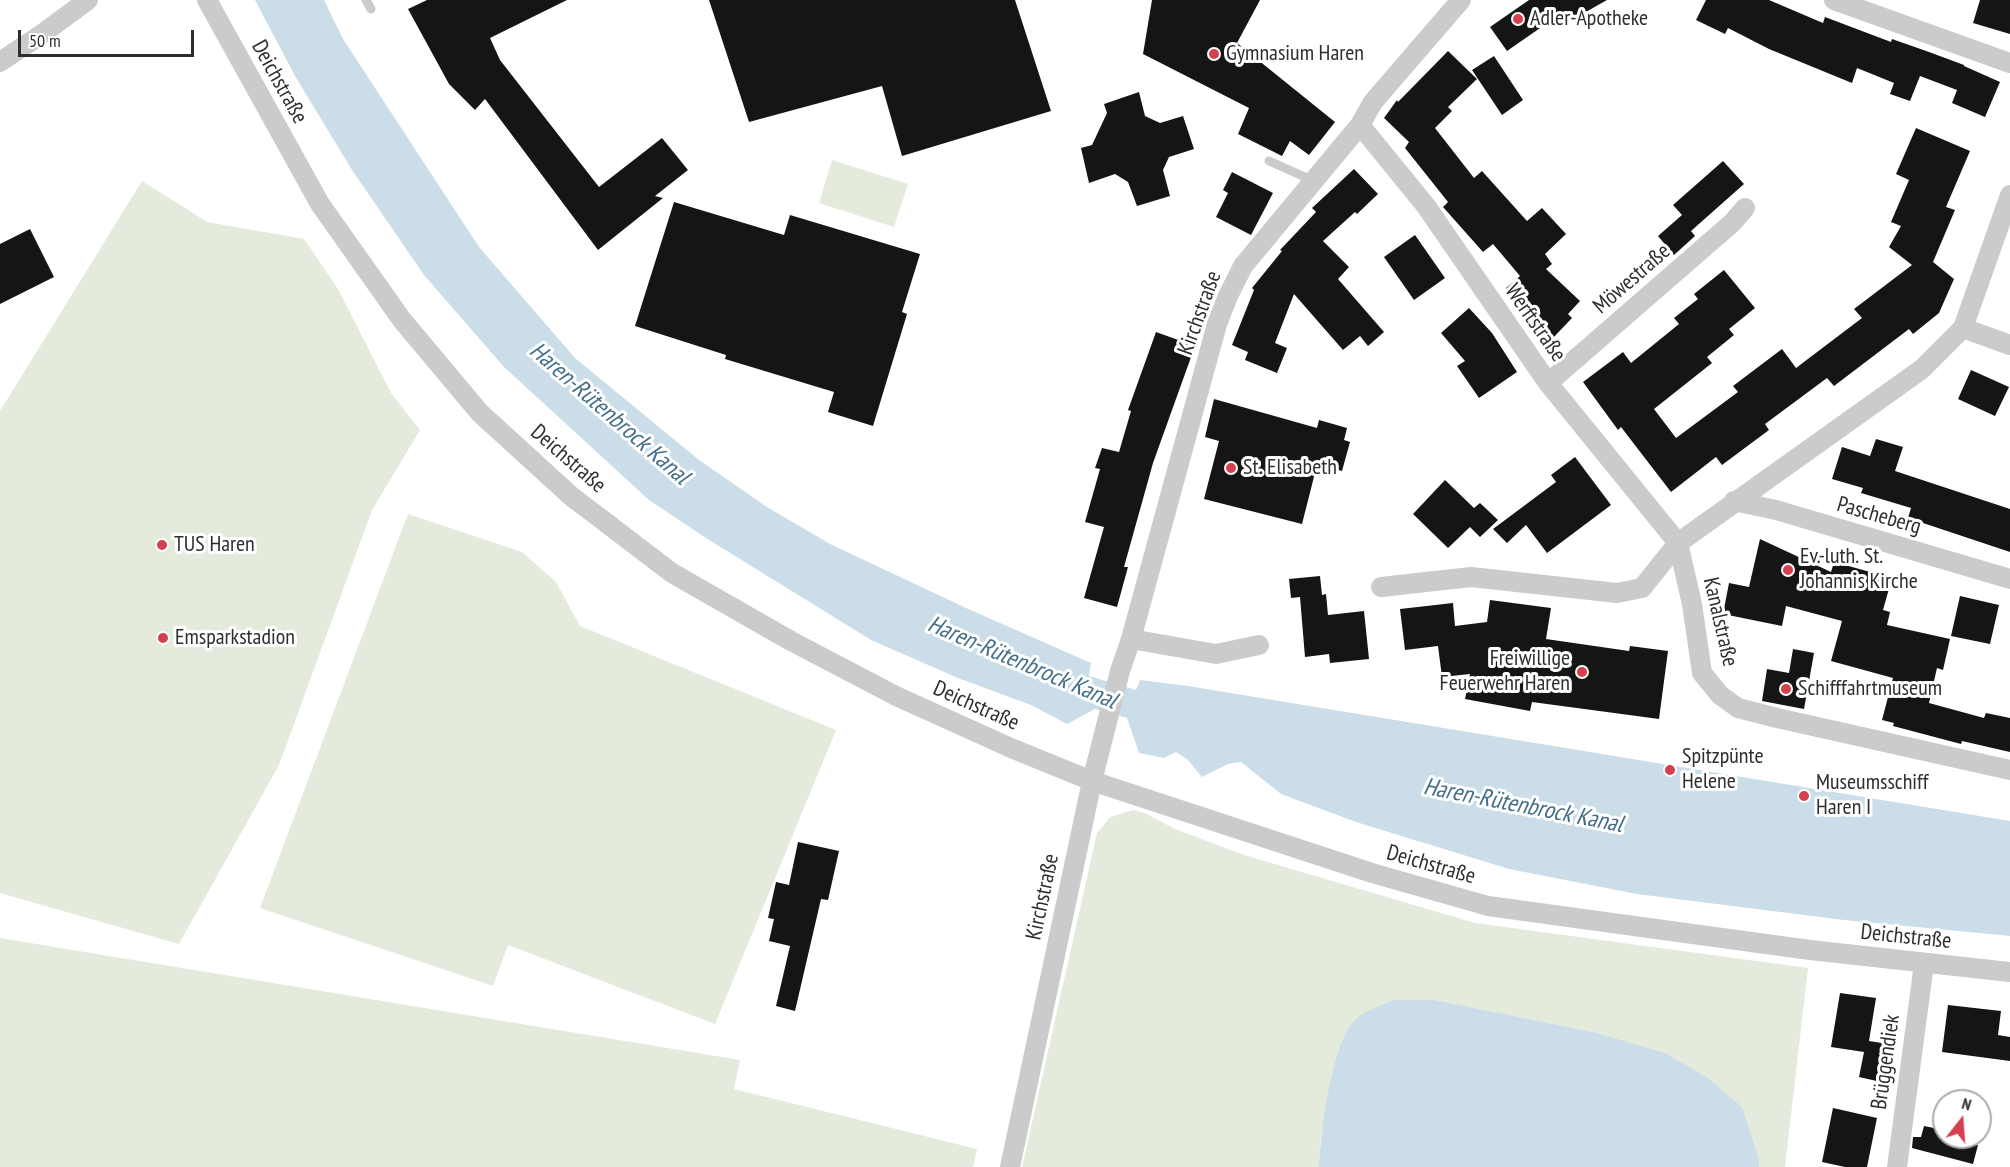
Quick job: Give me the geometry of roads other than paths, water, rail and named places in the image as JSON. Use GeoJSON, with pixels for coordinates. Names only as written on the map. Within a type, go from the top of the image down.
{"type":"FeatureCollection","features":[{"type":"Feature","properties":{"kind":"street"},"geometry":{"type":"LineString","coordinates":[[0,62],[88,0]]}},
{"type":"Feature","properties":{"kind":"street","name":"Deichstraße"},"geometry":{"type":"LineString","coordinates":[[207,0],[320,204],[402,320],[480,412],[571,496],[672,573],[791,641],[896,696],[1011,748],[1092,781],[1372,873],[1488,906],[1778,946],[2010,972]]}},
{"type":"Feature","properties":{"kind":"street","name":"Kirchstraße"},"geometry":{"type":"LineString","coordinates":[[1010,1167],[1092,781],[1120,671],[1131,639],[1217,324],[1227,296],[1243,266],[1360,125],[1373,102],[1461,0]]}},
{"type":"Feature","properties":{"kind":"street"},"geometry":{"type":"LineString","coordinates":[[1834,0],[2010,63]]}},
{"type":"Feature","properties":{"kind":"street","name":"Werftstraße"},"geometry":{"type":"LineString","coordinates":[[1360,125],[1426,206],[1548,383],[1678,543]]}},
{"type":"Feature","properties":{"kind":"street"},"geometry":{"type":"LineString","coordinates":[[1381,587],[1471,576],[1617,593],[1642,588],[1678,543],[1922,369],[1963,328],[2010,195]]}},
{"type":"Feature","properties":{"kind":"street","name":"Möwestraße"},"geometry":{"type":"LineString","coordinates":[[1548,383],[1723,230],[1745,208]]}},
{"type":"Feature","properties":{"kind":"street"},"geometry":{"type":"LineString","coordinates":[[1963,328],[2010,345]]}},
{"type":"Feature","properties":{"kind":"street","name":"Pascheberg"},"geometry":{"type":"LineString","coordinates":[[1734,501],[1776,510],[2010,579]]}},
{"type":"Feature","properties":{"kind":"street","name":"Kanalstraße"},"geometry":{"type":"LineString","coordinates":[[1678,543],[1692,604],[1702,673],[1720,695],[1738,708],[2010,770]]}},
{"type":"Feature","properties":{"kind":"street"},"geometry":{"type":"LineString","coordinates":[[1131,639],[1216,654],[1259,645]]}},
{"type":"Feature","properties":{"kind":"street","name":"Brüggendiek"},"geometry":{"type":"LineString","coordinates":[[1896,1167],[1924,964]]}},
{"type":"Feature","properties":{"kind":"lane"},"geometry":{"type":"LineString","coordinates":[[366,0],[371,9]]}},
{"type":"Feature","properties":{"kind":"lane"},"geometry":{"type":"LineString","coordinates":[[1269,161],[1314,181]]}},
{"type":"Feature","properties":{"kind":"water","name":"Haren-Rütenbrock Kanal"},"geometry":{"type":"Polygon","coordinates":[[[255,0],[324,0],[343,39],[479,247],[575,358],[699,460],[767,507],[830,544],[966,608],[1091,663],[1089,676],[1136,690],[1140,680],[1188,686],[2010,821],[2010,936],[1844,920],[1637,894],[1509,869],[1356,822],[1281,794],[1241,762],[1228,764],[1202,777],[1187,759],[1176,752],[1164,758],[1139,753],[1127,718],[1095,709],[1067,724],[1031,705],[958,678],[871,640],[649,500],[504,367],[424,275],[352,170],[295,76],[255,0]]]}},
{"type":"Feature","properties":{"kind":"water"},"geometry":{"type":"Polygon","coordinates":[[[1393,1000],[1435,1000],[1593,1032],[1665,1053],[1708,1078],[1742,1107],[1759,1160],[1759,1167],[1319,1167],[1329,1089],[1340,1047],[1347,1031],[1359,1016],[1393,1000]]]}},
{"type":"Feature","properties":{"kind":"place","name":"Adler-Apotheke"},"geometry":{"type":"Point","coordinates":[1518,19]}},
{"type":"Feature","properties":{"kind":"place","name":"Gymnasium Haren"},"geometry":{"type":"Point","coordinates":[1214,54]}},
{"type":"Feature","properties":{"kind":"place","name":"St. Elisabeth"},"geometry":{"type":"Point","coordinates":[1231,468]}},
{"type":"Feature","properties":{"kind":"place","name":"TUS Haren"},"geometry":{"type":"Point","coordinates":[162,545]}},
{"type":"Feature","properties":{"kind":"place","name":"Ev.-luth. St. Johannis Kirche"},"geometry":{"type":"Point","coordinates":[1788,570]}},
{"type":"Feature","properties":{"kind":"place","name":"Emsparkstadion"},"geometry":{"type":"Point","coordinates":[163,638]}},
{"type":"Feature","properties":{"kind":"place","name":"Freiwillige Feuerwehr Haren"},"geometry":{"type":"Point","coordinates":[1582,672]}},
{"type":"Feature","properties":{"kind":"place","name":"Schifffahrtmuseum"},"geometry":{"type":"Point","coordinates":[1786,689]}},
{"type":"Feature","properties":{"kind":"place","name":"Spitzpünte Helene"},"geometry":{"type":"Point","coordinates":[1670,770]}},
{"type":"Feature","properties":{"kind":"place","name":"Museumsschiff Haren I"},"geometry":{"type":"Point","coordinates":[1804,796]}}]}
